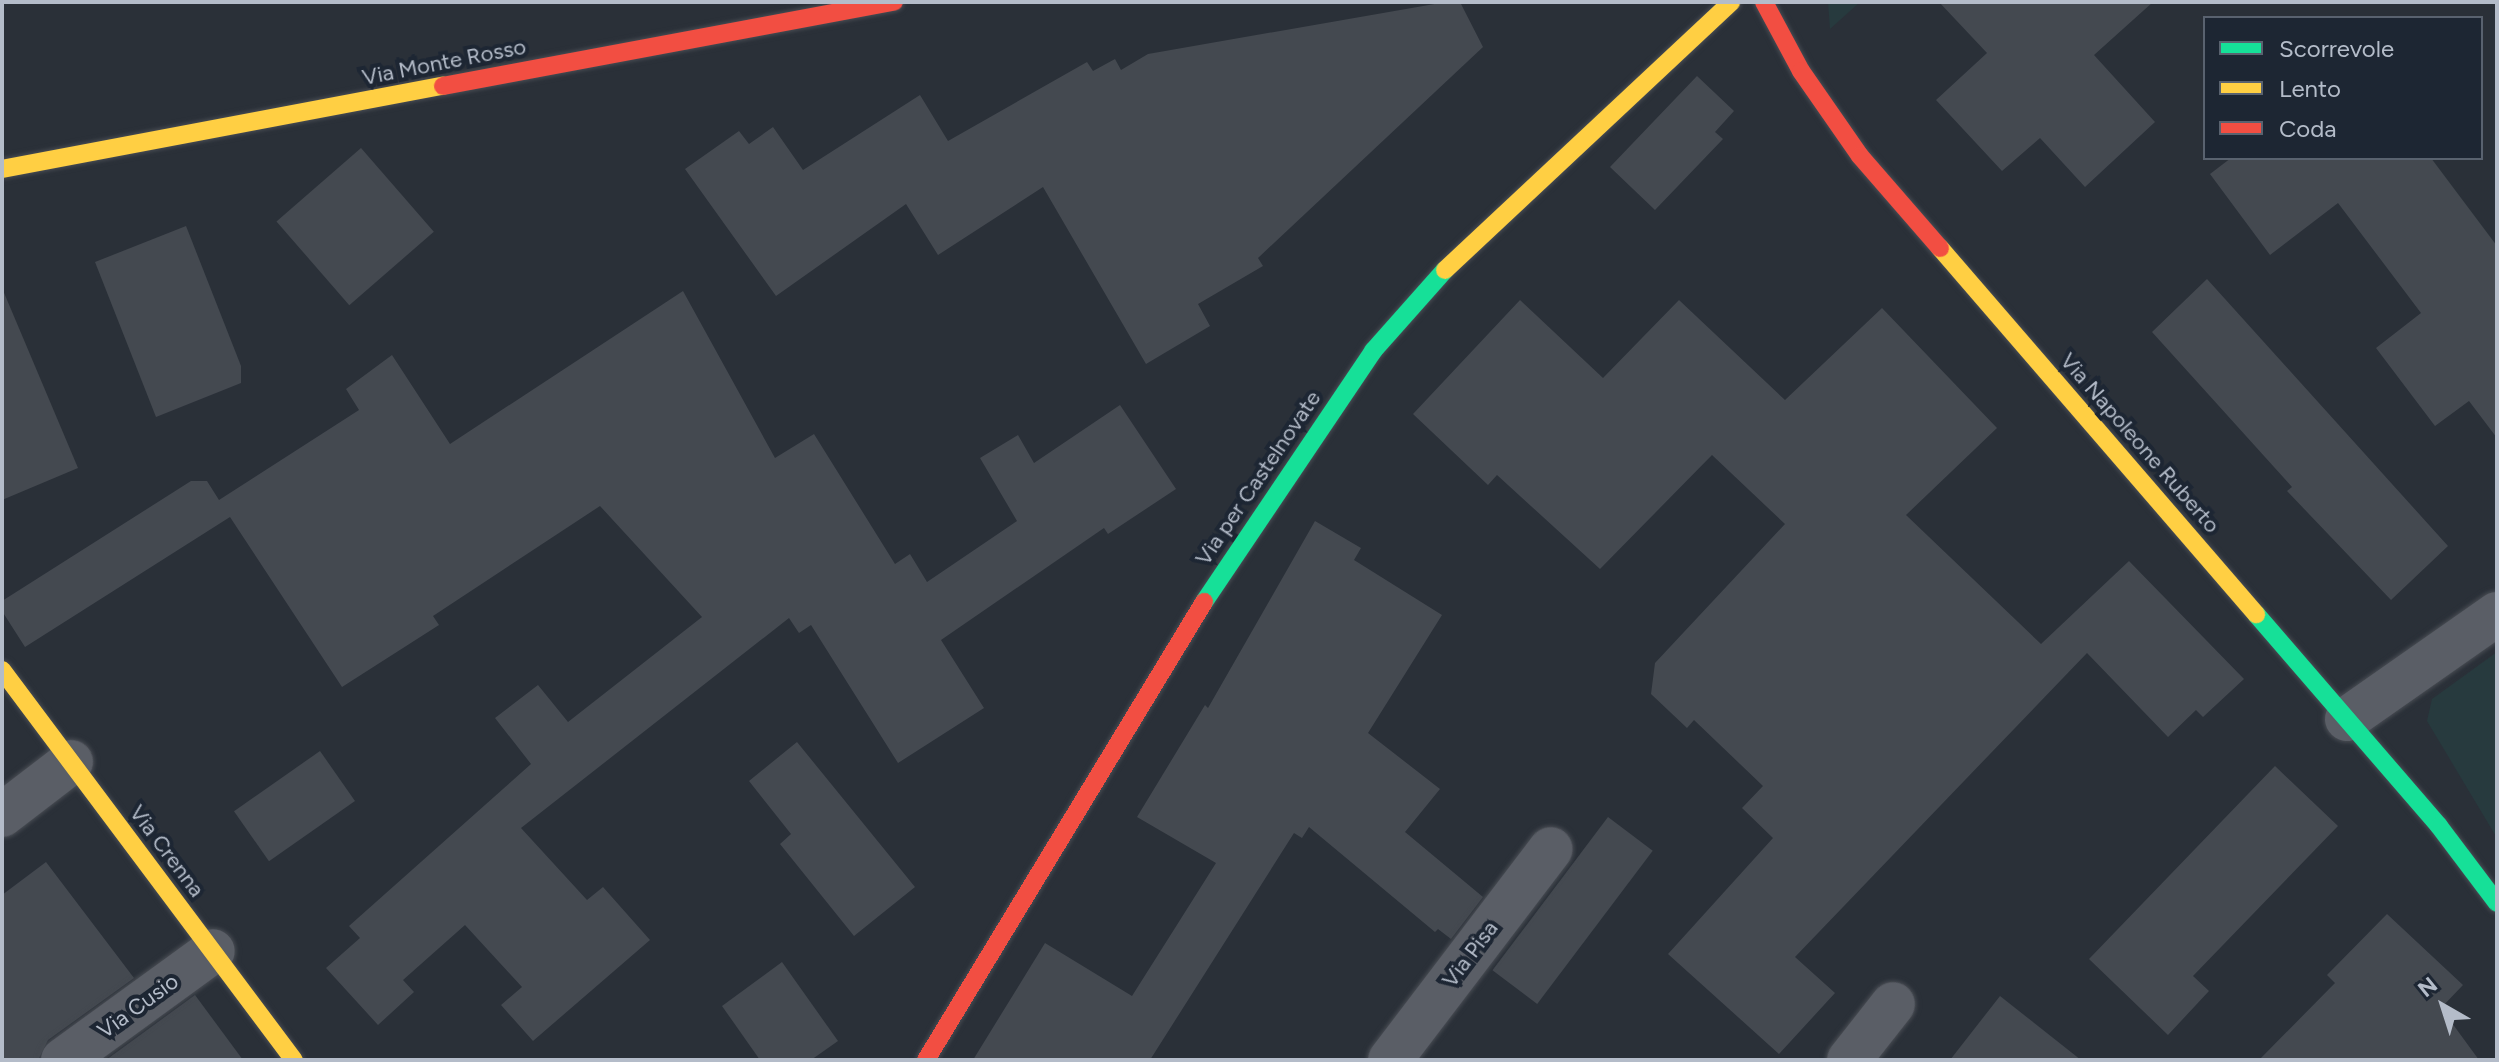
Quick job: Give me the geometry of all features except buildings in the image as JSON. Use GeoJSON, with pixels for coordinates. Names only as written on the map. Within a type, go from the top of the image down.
{"type":"FeatureCollection","features":[{"type":"Feature","properties":{"kind":"street","name":"Via Monte Rosso"},"geometry":{"type":"LineString","coordinates":[[2,169],[894,2]]}},
{"type":"Feature","properties":{"kind":"street","name":"Via per Castelnovate"},"geometry":{"type":"LineString","coordinates":[[926,1060],[1180,638],[1373,351],[1457,257],[1731,2]]}},
{"type":"Feature","properties":{"kind":"street","name":"Via Napoleone Ruberto"},"geometry":{"type":"LineString","coordinates":[[1764,2],[1801,71],[1860,156],[2347,719],[2497,903]]}},
{"type":"Feature","properties":{"kind":"street"},"geometry":{"type":"LineString","coordinates":[[2347,719],[2497,614]]}},
{"type":"Feature","properties":{"kind":"street","name":"Via Crenna"},"geometry":{"type":"LineString","coordinates":[[2,670],[294,1060]]}},
{"type":"Feature","properties":{"kind":"street"},"geometry":{"type":"LineString","coordinates":[[2,815],[71,762]]}},
{"type":"Feature","properties":{"kind":"street","name":"Via Pisa"},"geometry":{"type":"LineString","coordinates":[[1390,1060],[1551,849]]}},
{"type":"Feature","properties":{"kind":"street","name":"Via Cusio"},"geometry":{"type":"LineString","coordinates":[[63,1060],[213,951]]}},
{"type":"Feature","properties":{"kind":"street"},"geometry":{"type":"LineString","coordinates":[[1849,1060],[1893,1004]]}},
{"type":"Feature","properties":{"kind":"green space"},"geometry":{"type":"Polygon","coordinates":[[[1828,2],[1860,2],[1830,29],[1828,2]]]}},
{"type":"Feature","properties":{"kind":"green space"},"geometry":{"type":"Polygon","coordinates":[[[2497,652],[2497,838],[2427,721],[2432,699],[2497,652]]]}},
{"type":"Feature","properties":{"kind":"traffic: fast"},"geometry":{"type":"LineString","coordinates":[[1204,602],[1373,351],[1445,270]]}},
{"type":"Feature","properties":{"kind":"traffic: fast"},"geometry":{"type":"LineString","coordinates":[[2256,614],[2439,826],[2497,903]]}},
{"type":"Feature","properties":{"kind":"traffic: slow"},"geometry":{"type":"LineString","coordinates":[[1445,270],[1731,2]]}},
{"type":"Feature","properties":{"kind":"traffic: slow"},"geometry":{"type":"LineString","coordinates":[[2,169],[443,86]]}},
{"type":"Feature","properties":{"kind":"traffic: slow"},"geometry":{"type":"LineString","coordinates":[[1940,248],[2256,614]]}},
{"type":"Feature","properties":{"kind":"traffic: slow"},"geometry":{"type":"LineString","coordinates":[[2,670],[294,1060]]}},
{"type":"Feature","properties":{"kind":"traffic: jam"},"geometry":{"type":"LineString","coordinates":[[443,86],[894,2]]}},
{"type":"Feature","properties":{"kind":"traffic: jam"},"geometry":{"type":"LineString","coordinates":[[1764,2],[1801,71],[1860,156],[1940,248]]}},
{"type":"Feature","properties":{"kind":"traffic: jam"},"geometry":{"type":"LineString","coordinates":[[926,1060],[1204,602]]}}]}
